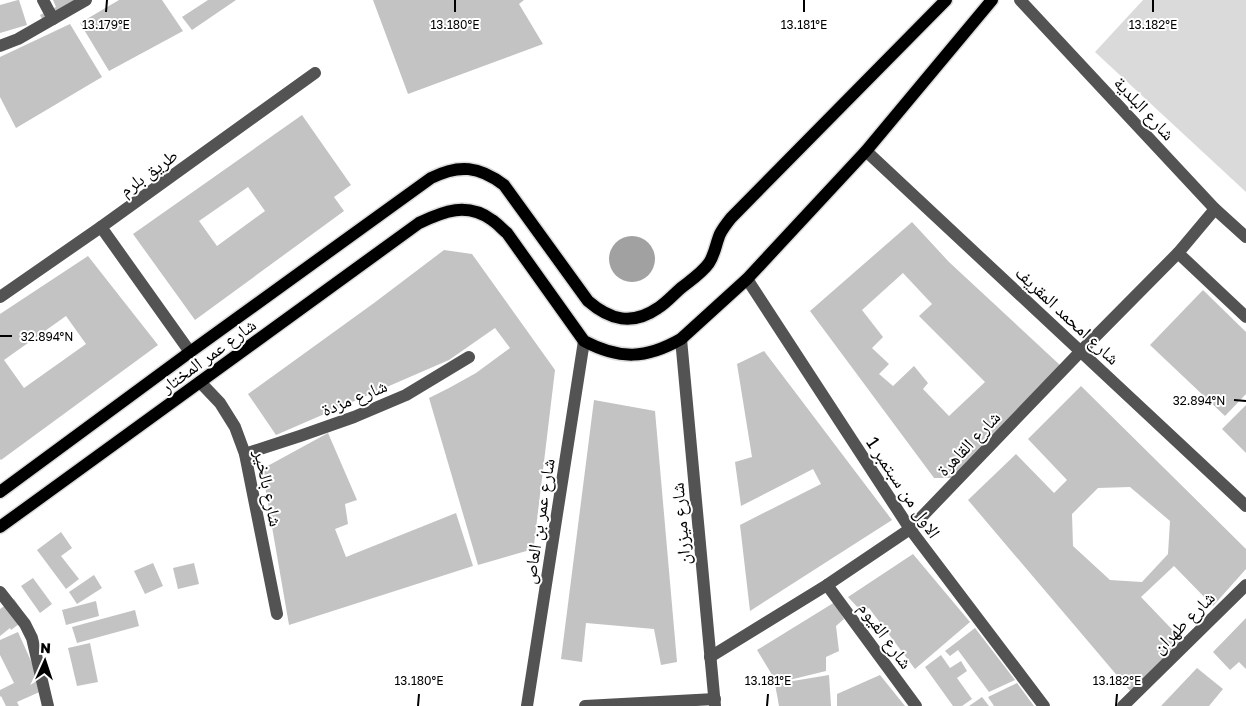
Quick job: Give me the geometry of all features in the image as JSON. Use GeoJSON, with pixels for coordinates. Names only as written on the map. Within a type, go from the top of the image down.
{"type":"FeatureCollection","features":[{"type":"Feature","properties":{"kind":"main road","name":"شارع عمر المختار"},"geometry":{"type":"LineString","coordinates":[[0,492],[190,352],[443,172],[468,168],[481,171],[504,185],[588,301],[598,310],[622,319],[648,314],[658,308],[702,271],[714,254],[724,226],[731,218],[946,0]]}},
{"type":"Feature","properties":{"kind":"main road"},"geometry":{"type":"LineString","coordinates":[[584,341],[612,353],[627,355],[655,352],[681,339],[747,279],[866,151],[992,0]]}},
{"type":"Feature","properties":{"kind":"main road","name":"شارع عمر المختار"},"geometry":{"type":"LineString","coordinates":[[0,526],[419,223],[438,214],[459,209],[473,211],[491,219],[497,224],[507,233],[584,341]]}},
{"type":"Feature","properties":{"kind":"street"},"geometry":{"type":"LineString","coordinates":[[43,0],[53,19]]}},
{"type":"Feature","properties":{"kind":"street"},"geometry":{"type":"LineString","coordinates":[[0,46],[18,39],[86,0]]}},
{"type":"Feature","properties":{"kind":"street","name":"شارع البلدية"},"geometry":{"type":"LineString","coordinates":[[1020,0],[1215,209],[1246,237]]}},
{"type":"Feature","properties":{"kind":"street","name":"طريق بلرم"},"geometry":{"type":"LineString","coordinates":[[0,297],[315,73]]}},
{"type":"Feature","properties":{"kind":"street","name":"شارع امحمد المقريف"},"geometry":{"type":"LineString","coordinates":[[866,151],[1246,506]]}},
{"type":"Feature","properties":{"kind":"street","name":"شارع القاهرة"},"geometry":{"type":"LineString","coordinates":[[710,658],[827,585],[910,529],[1178,253],[1215,209]]}},
{"type":"Feature","properties":{"kind":"street"},"geometry":{"type":"LineString","coordinates":[[101,227],[190,352]]}},
{"type":"Feature","properties":{"kind":"street"},"geometry":{"type":"LineString","coordinates":[[1178,253],[1246,317]]}},
{"type":"Feature","properties":{"kind":"street","name":"الاول من سبتمبر 1"},"geometry":{"type":"LineString","coordinates":[[747,279],[910,529],[1044,706]]}},
{"type":"Feature","properties":{"kind":"street","name":"شارع ميزران"},"geometry":{"type":"LineString","coordinates":[[681,339],[715,703]]}},
{"type":"Feature","properties":{"kind":"street","name":"شارع عمر بن العاص"},"geometry":{"type":"LineString","coordinates":[[527,706],[584,341]]}},
{"type":"Feature","properties":{"kind":"street","name":"شارع مزدة"},"geometry":{"type":"LineString","coordinates":[[245,454],[345,420],[406,395],[469,357]]}},
{"type":"Feature","properties":{"kind":"street","name":"شارع بالخير"},"geometry":{"type":"LineString","coordinates":[[200,382],[220,403],[235,427],[245,454],[277,614]]}},
{"type":"Feature","properties":{"kind":"street","name":"شارع الفيوم"},"geometry":{"type":"LineString","coordinates":[[827,585],[916,706]]}},
{"type":"Feature","properties":{"kind":"street","name":"شارع طهران"},"geometry":{"type":"LineString","coordinates":[[1123,706],[1246,585]]}},
{"type":"Feature","properties":{"kind":"street"},"geometry":{"type":"LineString","coordinates":[[0,592],[25,624],[32,638],[48,706]]}},
{"type":"Feature","properties":{"kind":"street"},"geometry":{"type":"LineString","coordinates":[[584,706],[715,703]]}},
{"type":"Feature","properties":{"kind":"shaded area"},"geometry":{"type":"Polygon","coordinates":[[[1143,0],[1246,0],[1246,192],[1095,52],[1143,0]]]}},
{"type":"Feature","properties":{"kind":"shaded area"},"geometry":{"type":"Polygon","coordinates":[[[627,236],[637,236],[651,246],[655,259],[651,272],[645,278],[637,282],[627,282],[613,272],[609,264],[609,254],[619,240],[627,236]]]}},
{"type":"Feature","properties":{"kind":"building"},"geometry":{"type":"Polygon","coordinates":[[[19,0],[27,25],[0,33],[0,5],[19,0]]]}},
{"type":"Feature","properties":{"kind":"building"},"geometry":{"type":"Polygon","coordinates":[[[53,0],[82,0],[42,19],[40,15],[56,7],[53,0]]]}},
{"type":"Feature","properties":{"kind":"building"},"geometry":{"type":"Polygon","coordinates":[[[119,0],[162,0],[183,31],[109,71],[80,23],[119,0]]]}},
{"type":"Feature","properties":{"kind":"building"},"geometry":{"type":"Polygon","coordinates":[[[208,0],[236,0],[192,30],[182,17],[208,0]]]}},
{"type":"Feature","properties":{"kind":"building"},"geometry":{"type":"Polygon","coordinates":[[[373,0],[524,0],[519,4],[543,44],[408,94],[373,0]]]}},
{"type":"Feature","properties":{"kind":"building"},"geometry":{"type":"Polygon","coordinates":[[[70,24],[102,77],[16,128],[0,97],[0,57],[70,24]]]}},
{"type":"Feature","properties":{"kind":"building"},"geometry":{"type":"Polygon","coordinates":[[[302,115],[351,185],[334,197],[344,211],[195,320],[133,234],[302,115]],[[248,187],[199,221],[217,246],[265,211],[248,187]]]}},
{"type":"Feature","properties":{"kind":"building"},"geometry":{"type":"Polygon","coordinates":[[[912,222],[949,262],[1061,366],[952,478],[934,478],[810,311],[912,222]],[[903,273],[862,310],[883,337],[872,348],[889,364],[879,374],[893,386],[914,366],[928,383],[923,389],[949,416],[985,382],[919,316],[932,304],[903,273]]]}},
{"type":"Feature","properties":{"kind":"building"},"geometry":{"type":"Polygon","coordinates":[[[444,250],[472,254],[555,370],[534,545],[530,550],[478,565],[429,398],[476,373],[510,348],[495,328],[449,360],[276,435],[248,394],[444,250]]]}},
{"type":"Feature","properties":{"kind":"building"},"geometry":{"type":"Polygon","coordinates":[[[88,256],[158,345],[1,460],[0,314],[88,256]],[[66,316],[4,360],[24,388],[86,344],[66,316]]]}},
{"type":"Feature","properties":{"kind":"building"},"geometry":{"type":"Polygon","coordinates":[[[1203,290],[1246,332],[1246,394],[1225,416],[1150,345],[1203,290]]]}},
{"type":"Feature","properties":{"kind":"building"},"geometry":{"type":"Polygon","coordinates":[[[764,351],[892,520],[750,611],[740,525],[821,484],[813,469],[741,506],[735,462],[752,457],[737,364],[764,351]]]}},
{"type":"Feature","properties":{"kind":"building"},"geometry":{"type":"Polygon","coordinates":[[[1081,386],[1246,549],[1246,569],[1213,606],[1174,566],[1141,597],[1186,644],[1137,699],[968,500],[1016,454],[1054,493],[1067,480],[1028,439],[1081,386]],[[1130,487],[1098,488],[1072,514],[1073,546],[1110,580],[1142,582],[1168,554],[1170,521],[1130,487]]]}},
{"type":"Feature","properties":{"kind":"building"},"geometry":{"type":"Polygon","coordinates":[[[594,400],[655,411],[677,662],[661,665],[654,629],[586,623],[582,662],[561,659],[594,400]]]}},
{"type":"Feature","properties":{"kind":"building"},"geometry":{"type":"Polygon","coordinates":[[[1246,405],[1246,453],[1222,429],[1246,405]]]}},
{"type":"Feature","properties":{"kind":"building"},"geometry":{"type":"Polygon","coordinates":[[[328,433],[357,500],[345,504],[348,524],[335,529],[346,557],[456,513],[473,566],[289,625],[262,469],[328,433]]]}},
{"type":"Feature","properties":{"kind":"building"},"geometry":{"type":"Polygon","coordinates":[[[61,532],[72,548],[61,556],[79,579],[66,589],[37,550],[61,532]]]}},
{"type":"Feature","properties":{"kind":"building"},"geometry":{"type":"Polygon","coordinates":[[[913,554],[970,622],[915,669],[869,608],[862,612],[848,597],[913,554]]]}},
{"type":"Feature","properties":{"kind":"building"},"geometry":{"type":"Polygon","coordinates":[[[153,563],[163,586],[145,594],[134,571],[153,563]]]}},
{"type":"Feature","properties":{"kind":"building"},"geometry":{"type":"Polygon","coordinates":[[[194,563],[199,584],[178,589],[173,568],[194,563]]]}},
{"type":"Feature","properties":{"kind":"building"},"geometry":{"type":"Polygon","coordinates":[[[94,575],[102,588],[77,604],[69,592],[94,575]]]}},
{"type":"Feature","properties":{"kind":"building"},"geometry":{"type":"Polygon","coordinates":[[[33,578],[52,604],[40,613],[21,586],[33,578]]]}},
{"type":"Feature","properties":{"kind":"building"},"geometry":{"type":"Polygon","coordinates":[[[14,599],[27,618],[0,636],[0,609],[14,599]]]}},
{"type":"Feature","properties":{"kind":"building"},"geometry":{"type":"Polygon","coordinates":[[[96,601],[99,616],[66,625],[62,610],[96,601]]]}},
{"type":"Feature","properties":{"kind":"building"},"geometry":{"type":"Polygon","coordinates":[[[835,602],[844,619],[836,626],[839,651],[826,657],[826,671],[777,683],[757,650],[835,602]]]}},
{"type":"Feature","properties":{"kind":"building"},"geometry":{"type":"Polygon","coordinates":[[[135,610],[139,626],[77,643],[72,627],[135,610]]]}},
{"type":"Feature","properties":{"kind":"building"},"geometry":{"type":"Polygon","coordinates":[[[1246,618],[1246,669],[1239,662],[1230,670],[1213,652],[1246,618]]]}},
{"type":"Feature","properties":{"kind":"building"},"geometry":{"type":"Polygon","coordinates":[[[975,628],[1015,680],[989,692],[958,650],[950,656],[945,651],[975,628]]]}},
{"type":"Feature","properties":{"kind":"building"},"geometry":{"type":"Polygon","coordinates":[[[18,632],[44,690],[17,702],[19,706],[6,706],[0,697],[0,690],[14,683],[0,655],[0,640],[18,632]]]}},
{"type":"Feature","properties":{"kind":"building"},"geometry":{"type":"Polygon","coordinates":[[[90,643],[98,682],[77,686],[68,648],[90,643]]]}},
{"type":"Feature","properties":{"kind":"building"},"geometry":{"type":"Polygon","coordinates":[[[941,655],[950,668],[961,661],[967,671],[957,678],[972,699],[962,706],[953,706],[925,667],[941,655]]]}},
{"type":"Feature","properties":{"kind":"building"},"geometry":{"type":"Polygon","coordinates":[[[1197,668],[1223,689],[1209,706],[1161,706],[1197,668]]]}},
{"type":"Feature","properties":{"kind":"building"},"geometry":{"type":"Polygon","coordinates":[[[829,675],[831,706],[779,706],[775,684],[829,675]]]}},
{"type":"Feature","properties":{"kind":"building"},"geometry":{"type":"Polygon","coordinates":[[[880,675],[905,706],[837,706],[837,694],[880,675]]]}},
{"type":"Feature","properties":{"kind":"building"},"geometry":{"type":"Polygon","coordinates":[[[1017,683],[1034,706],[994,706],[988,697],[1017,683]]]}},
{"type":"Feature","properties":{"kind":"building"},"geometry":{"type":"Polygon","coordinates":[[[982,697],[989,706],[969,706],[982,697]]]}}]}
